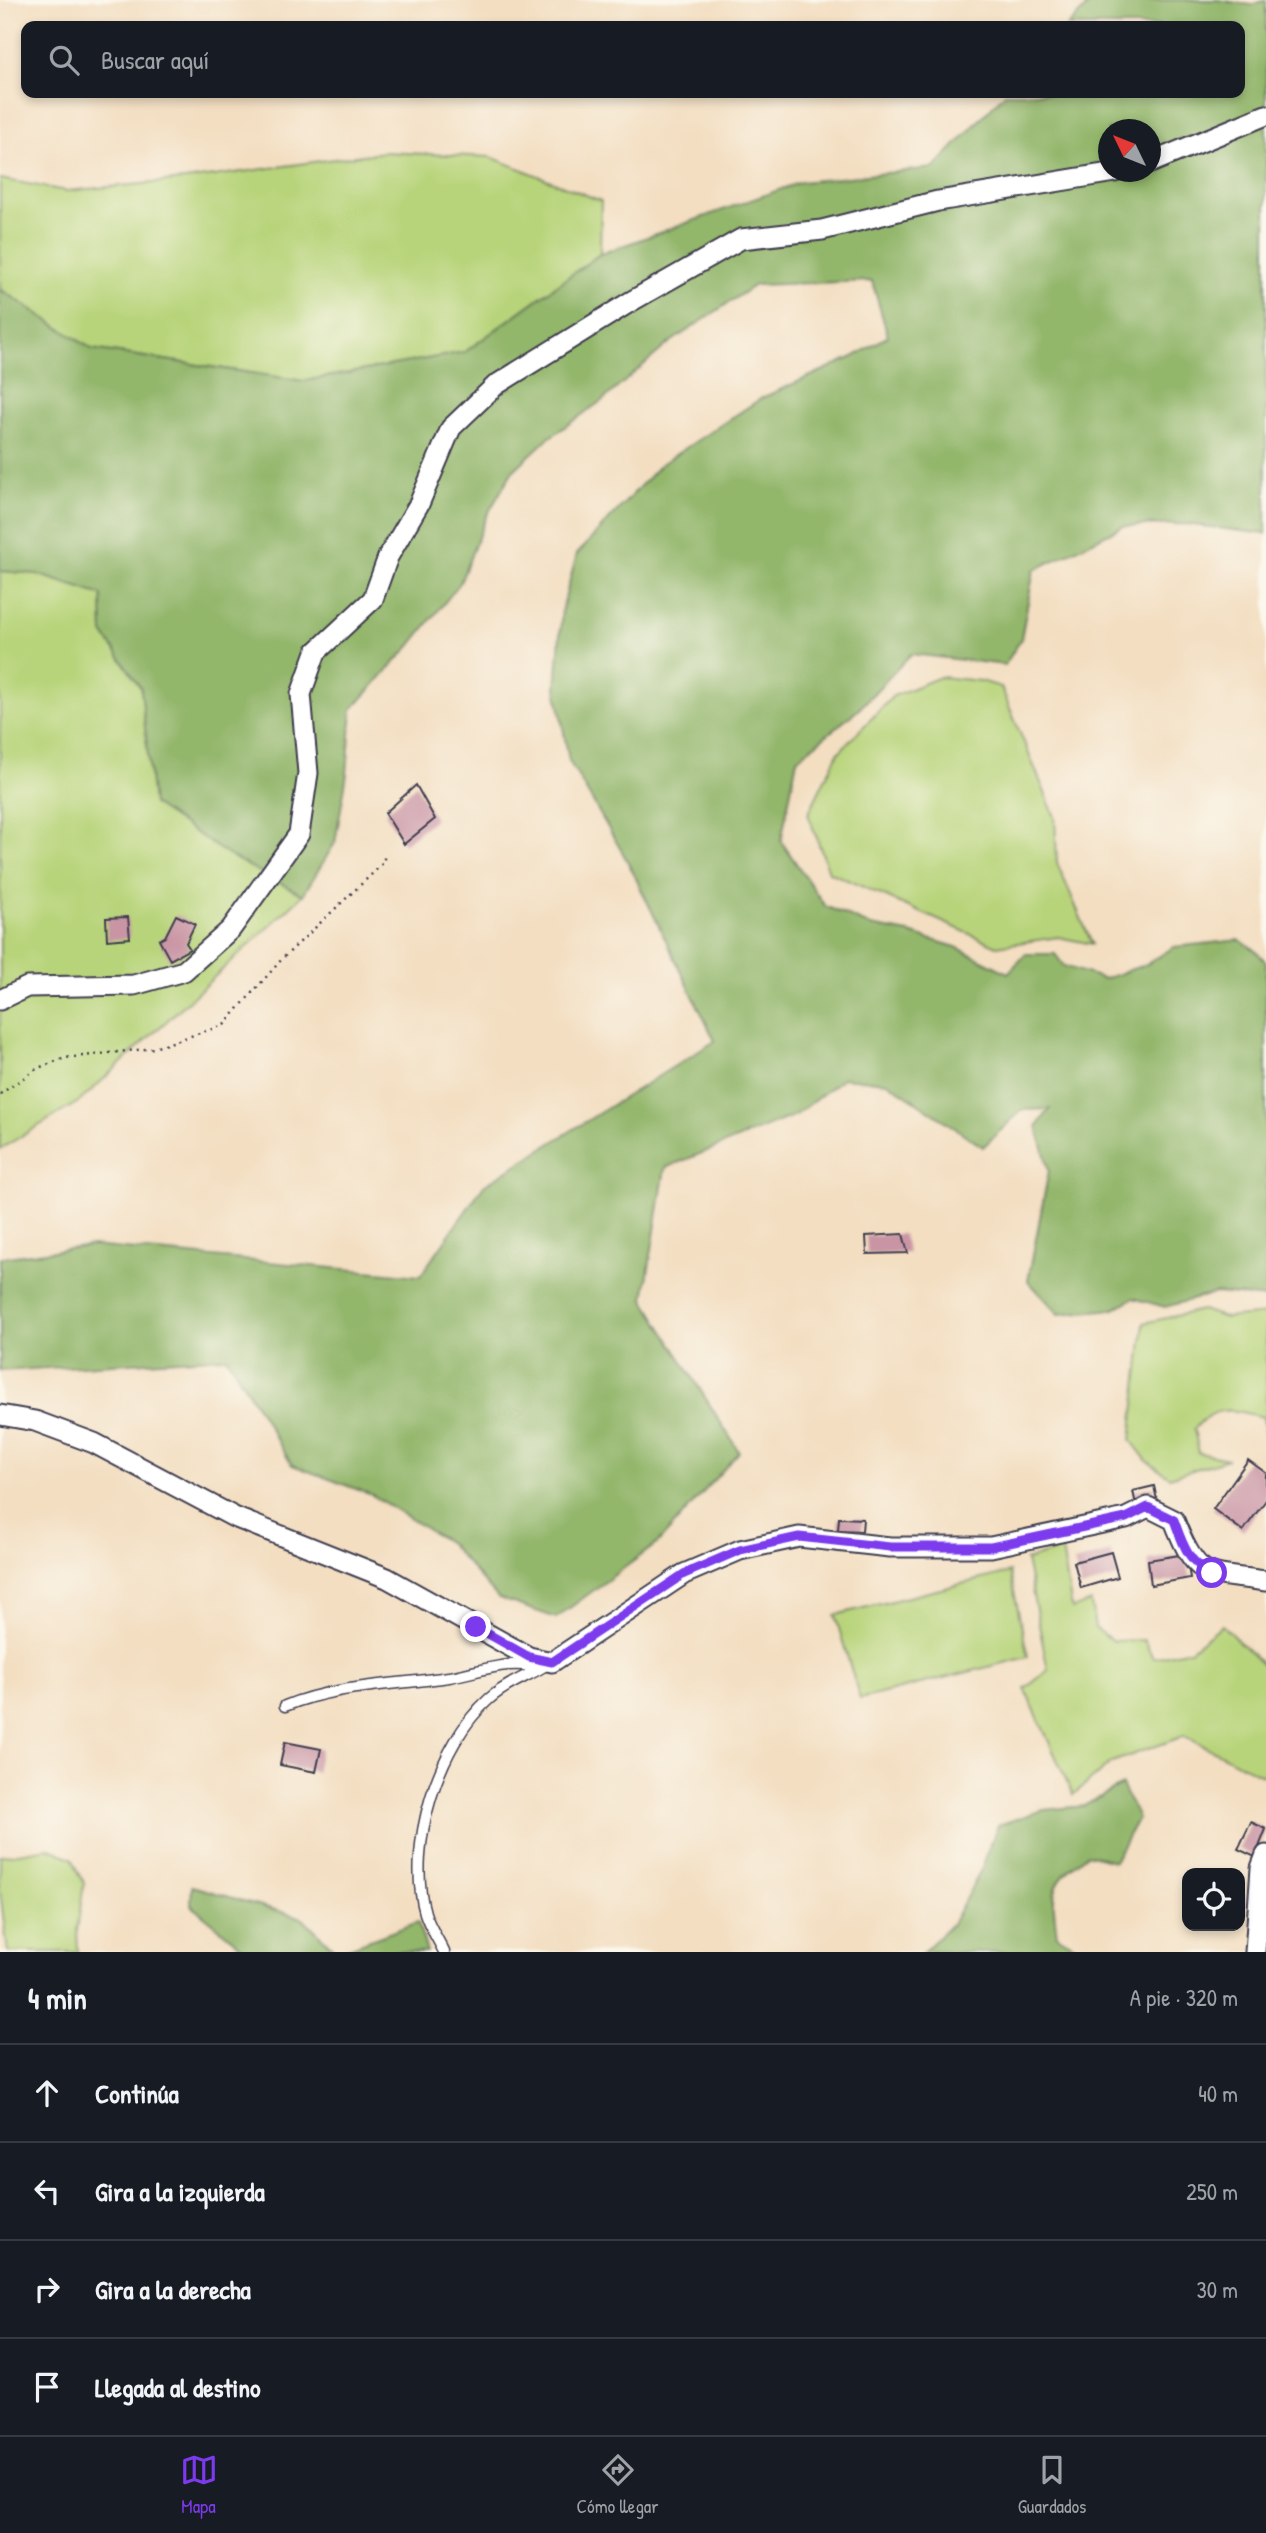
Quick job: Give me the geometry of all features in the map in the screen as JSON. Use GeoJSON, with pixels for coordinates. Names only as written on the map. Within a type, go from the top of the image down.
{"type":"FeatureCollection","features":[{"type":"Feature","properties":{"kind":"street"},"geometry":{"type":"LineString","coordinates":[[1161,158],[1266,115]]}},
{"type":"Feature","properties":{"kind":"street"},"geometry":{"type":"LineString","coordinates":[[0,1000],[27,987],[134,985],[184,971],[231,929],[299,834],[307,773],[301,694],[316,652],[373,599],[388,557],[419,503],[452,429],[496,385],[630,302],[741,240],[822,230],[938,201],[1098,175]]}},
{"type":"Feature","properties":{"kind":"street"},"geometry":{"type":"LineString","coordinates":[[0,1415],[35,1421],[94,1443],[234,1517],[387,1578],[546,1666],[684,1574],[740,1550],[799,1537],[890,1547],[991,1547],[1126,1518],[1148,1507],[1174,1520],[1185,1549],[1198,1568],[1212,1573],[1266,1581]]}},
{"type":"Feature","properties":{"kind":"street"},"geometry":{"type":"LineString","coordinates":[[1255,1952],[1261,1868],[1266,1855]]}},
{"type":"Feature","properties":{"kind":"lane"},"geometry":{"type":"LineString","coordinates":[[285,1706],[305,1698],[389,1683],[448,1678],[505,1667],[546,1666]]}},
{"type":"Feature","properties":{"kind":"lane"},"geometry":{"type":"LineString","coordinates":[[444,1952],[425,1912],[421,1863],[426,1808],[441,1769],[464,1727],[488,1699],[546,1666]]}},
{"type":"Feature","properties":{"kind":"path"},"geometry":{"type":"LineString","coordinates":[[0,1094],[38,1068],[65,1058],[154,1048],[224,1024],[282,959],[306,940],[350,893],[383,863],[385,854]]}},
{"type":"Feature","properties":{"kind":"green space"},"geometry":{"type":"Polygon","coordinates":[[[1093,0],[1218,0],[1251,5],[1266,0],[1266,534],[1185,524],[1123,526],[1034,570],[1021,639],[1005,665],[911,654],[858,710],[797,759],[781,841],[825,906],[871,926],[909,933],[956,947],[1008,973],[1026,954],[1055,954],[1064,966],[1104,979],[1147,964],[1174,947],[1239,940],[1254,949],[1266,962],[1266,1298],[1216,1293],[1165,1307],[1133,1298],[1114,1309],[1059,1314],[1028,1281],[1049,1170],[1037,1126],[1050,1109],[1022,1110],[983,1147],[887,1082],[843,1078],[796,1115],[665,1168],[644,1299],[739,1452],[658,1543],[556,1618],[498,1598],[449,1543],[372,1495],[292,1465],[227,1357],[0,1371],[0,1258],[92,1246],[420,1276],[484,1185],[715,1041],[628,862],[569,761],[556,688],[562,609],[577,554],[660,465],[762,398],[853,357],[888,336],[872,281],[755,285],[669,343],[603,400],[546,440],[512,472],[486,517],[460,583],[410,646],[352,709],[347,774],[335,843],[303,895],[230,856],[153,804],[141,688],[103,633],[102,595],[37,574],[0,571],[0,289],[92,349],[304,381],[465,352],[600,254],[801,182],[934,168],[1000,98],[1245,98],[1245,21],[1073,21],[1093,0]]]}},
{"type":"Feature","properties":{"kind":"green space"},"geometry":{"type":"Polygon","coordinates":[[[384,152],[491,157],[601,201],[600,254],[465,352],[304,381],[92,349],[0,289],[0,179],[66,191],[185,180],[384,152]]]}},
{"type":"Feature","properties":{"kind":"green space"},"geometry":{"type":"Polygon","coordinates":[[[0,571],[37,574],[102,595],[103,633],[141,688],[153,804],[230,856],[303,895],[80,1101],[0,1149],[0,571]]]}},
{"type":"Feature","properties":{"kind":"green space"},"geometry":{"type":"Polygon","coordinates":[[[940,677],[981,681],[1001,687],[1055,817],[1057,863],[1092,944],[1058,937],[997,946],[829,872],[808,814],[838,753],[893,696],[940,677]]]}},
{"type":"Feature","properties":{"kind":"green space"},"geometry":{"type":"Polygon","coordinates":[[[1202,1310],[1225,1318],[1266,1314],[1266,1446],[1263,1417],[1234,1411],[1218,1412],[1210,1415],[1194,1429],[1199,1453],[1228,1459],[1170,1477],[1147,1461],[1131,1440],[1144,1323],[1202,1310]]]}},
{"type":"Feature","properties":{"kind":"green space"},"geometry":{"type":"Polygon","coordinates":[[[1062,1549],[1072,1609],[1091,1602],[1095,1628],[1113,1641],[1144,1640],[1153,1658],[1190,1650],[1222,1625],[1266,1668],[1266,1777],[1184,1736],[1112,1762],[1073,1795],[1025,1689],[1048,1670],[1026,1560],[1062,1549]]]}},
{"type":"Feature","properties":{"kind":"green space"},"geometry":{"type":"Polygon","coordinates":[[[1010,1572],[1028,1657],[860,1699],[835,1615],[1010,1572]]]}},
{"type":"Feature","properties":{"kind":"green space"},"geometry":{"type":"Polygon","coordinates":[[[1122,1785],[1138,1818],[1114,1861],[1087,1854],[1066,1873],[1056,1888],[1054,1897],[1057,1935],[1086,1952],[923,1952],[952,1924],[981,1870],[998,1825],[1043,1810],[1084,1806],[1122,1785]]]}},
{"type":"Feature","properties":{"kind":"green space"},"geometry":{"type":"Polygon","coordinates":[[[48,1848],[72,1858],[84,1883],[77,1930],[78,1952],[8,1952],[0,1893],[0,1856],[48,1848]]]}},
{"type":"Feature","properties":{"kind":"green space"},"geometry":{"type":"Polygon","coordinates":[[[192,1886],[303,1918],[337,1952],[248,1952],[191,1905],[192,1886]]]}},
{"type":"Feature","properties":{"kind":"green space"},"geometry":{"type":"Polygon","coordinates":[[[418,1922],[427,1952],[338,1952],[418,1922]]]}},
{"type":"Feature","properties":{"kind":"building"},"geometry":{"type":"Polygon","coordinates":[[[416,785],[435,819],[404,844],[385,813],[416,785]]]}},
{"type":"Feature","properties":{"kind":"building"},"geometry":{"type":"Polygon","coordinates":[[[176,915],[195,924],[186,943],[190,949],[170,960],[159,940],[165,937],[176,915]]]}},
{"type":"Feature","properties":{"kind":"building"},"geometry":{"type":"Polygon","coordinates":[[[128,917],[130,938],[107,940],[106,918],[128,917]]]}},
{"type":"Feature","properties":{"kind":"building"},"geometry":{"type":"Polygon","coordinates":[[[903,1234],[908,1253],[867,1254],[866,1236],[903,1234]]]}},
{"type":"Feature","properties":{"kind":"building"},"geometry":{"type":"Polygon","coordinates":[[[1248,1460],[1266,1473],[1266,1500],[1243,1531],[1213,1509],[1248,1460]]]}},
{"type":"Feature","properties":{"kind":"building"},"geometry":{"type":"Polygon","coordinates":[[[1154,1486],[1157,1500],[1136,1505],[1133,1491],[1154,1486]]]}},
{"type":"Feature","properties":{"kind":"building"},"geometry":{"type":"Polygon","coordinates":[[[839,1518],[863,1519],[862,1531],[838,1530],[839,1518]]]}},
{"type":"Feature","properties":{"kind":"building"},"geometry":{"type":"Polygon","coordinates":[[[1111,1552],[1118,1577],[1081,1588],[1074,1562],[1111,1552]]]}},
{"type":"Feature","properties":{"kind":"building"},"geometry":{"type":"Polygon","coordinates":[[[1186,1554],[1190,1578],[1151,1585],[1148,1560],[1186,1554]]]}},
{"type":"Feature","properties":{"kind":"building"},"geometry":{"type":"Polygon","coordinates":[[[285,1742],[321,1749],[316,1772],[280,1765],[285,1742]]]}},
{"type":"Feature","properties":{"kind":"building"},"geometry":{"type":"Polygon","coordinates":[[[1251,1822],[1266,1829],[1255,1857],[1238,1849],[1251,1822]]]}},
{"type":"Feature","properties":{"kind":"route"},"geometry":{"type":"LineString","coordinates":[[476,1627],[529,1657],[552,1662],[684,1574],[740,1550],[799,1537],[890,1547],[991,1547],[1126,1518],[1148,1507],[1174,1520],[1185,1549],[1198,1568],[1212,1573]]}}]}
